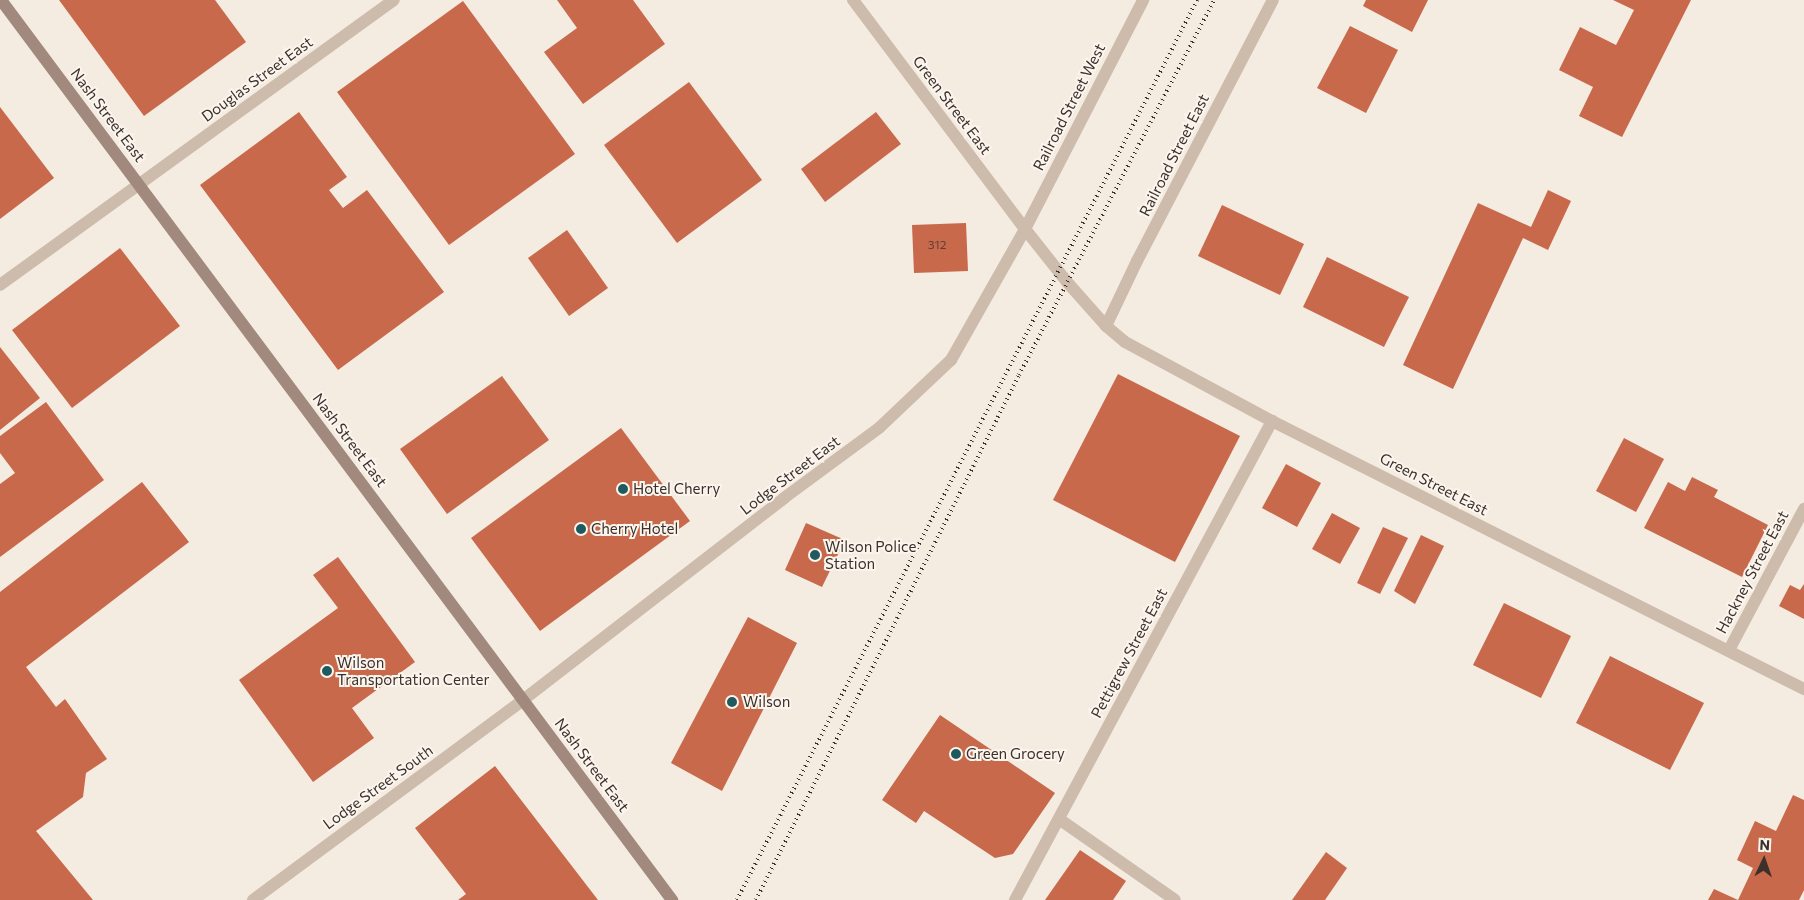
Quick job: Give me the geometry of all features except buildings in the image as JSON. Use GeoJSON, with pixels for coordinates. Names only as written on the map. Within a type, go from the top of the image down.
{"type":"FeatureCollection","features":[{"type":"Feature","properties":{"kind":"main road","name":"Nash Street East"},"geometry":{"type":"LineString","coordinates":[[1,0],[672,900]]}},
{"type":"Feature","properties":{"kind":"street","name":"Douglas Street East"},"geometry":{"type":"LineString","coordinates":[[0,285],[394,0]]}},
{"type":"Feature","properties":{"kind":"street","name":"Green Street East"},"geometry":{"type":"LineString","coordinates":[[853,0],[1067,282],[1106,326],[1126,342],[1272,421],[1804,689]]}},
{"type":"Feature","properties":{"kind":"street","name":"Railroad Street West"},"geometry":{"type":"LineString","coordinates":[[1025,229],[1143,0]]}},
{"type":"Feature","properties":{"kind":"street","name":"Railroad Street East"},"geometry":{"type":"LineString","coordinates":[[1106,326],[1137,261],[1273,0]]}},
{"type":"Feature","properties":{"kind":"street","name":"Lodge Street East"},"geometry":{"type":"LineString","coordinates":[[523,700],[886,421],[950,360],[1025,229]]}},
{"type":"Feature","properties":{"kind":"street","name":"Pettigrew Street East"},"geometry":{"type":"LineString","coordinates":[[1015,900],[1272,421]]}},
{"type":"Feature","properties":{"kind":"street","name":"Hackney Street East"},"geometry":{"type":"LineString","coordinates":[[1729,650],[1804,509]]}},
{"type":"Feature","properties":{"kind":"street","name":"Lodge Street South"},"geometry":{"type":"LineString","coordinates":[[253,900],[523,700]]}},
{"type":"Feature","properties":{"kind":"street"},"geometry":{"type":"LineString","coordinates":[[1059,819],[1175,900]]}},
{"type":"Feature","properties":{"kind":"railway"},"geometry":{"type":"LineString","coordinates":[[737,900],[1197,0]]}},
{"type":"Feature","properties":{"kind":"railway"},"geometry":{"type":"LineString","coordinates":[[756,900],[1019,375],[1214,0]]}},
{"type":"Feature","properties":{"kind":"place","name":"Hotel Cherry"},"geometry":{"type":"Point","coordinates":[623,489]}},
{"type":"Feature","properties":{"kind":"place","name":"Cherry Hotel"},"geometry":{"type":"Point","coordinates":[581,529]}},
{"type":"Feature","properties":{"kind":"place","name":"Wilson Police Station"},"geometry":{"type":"Point","coordinates":[815,555]}},
{"type":"Feature","properties":{"kind":"place","name":"Wilson Transportation Center"},"geometry":{"type":"Point","coordinates":[327,671]}},
{"type":"Feature","properties":{"kind":"place","name":"Wilson"},"geometry":{"type":"Point","coordinates":[732,702]}},
{"type":"Feature","properties":{"kind":"place","name":"Green Grocery"},"geometry":{"type":"Point","coordinates":[956,754]}}]}
